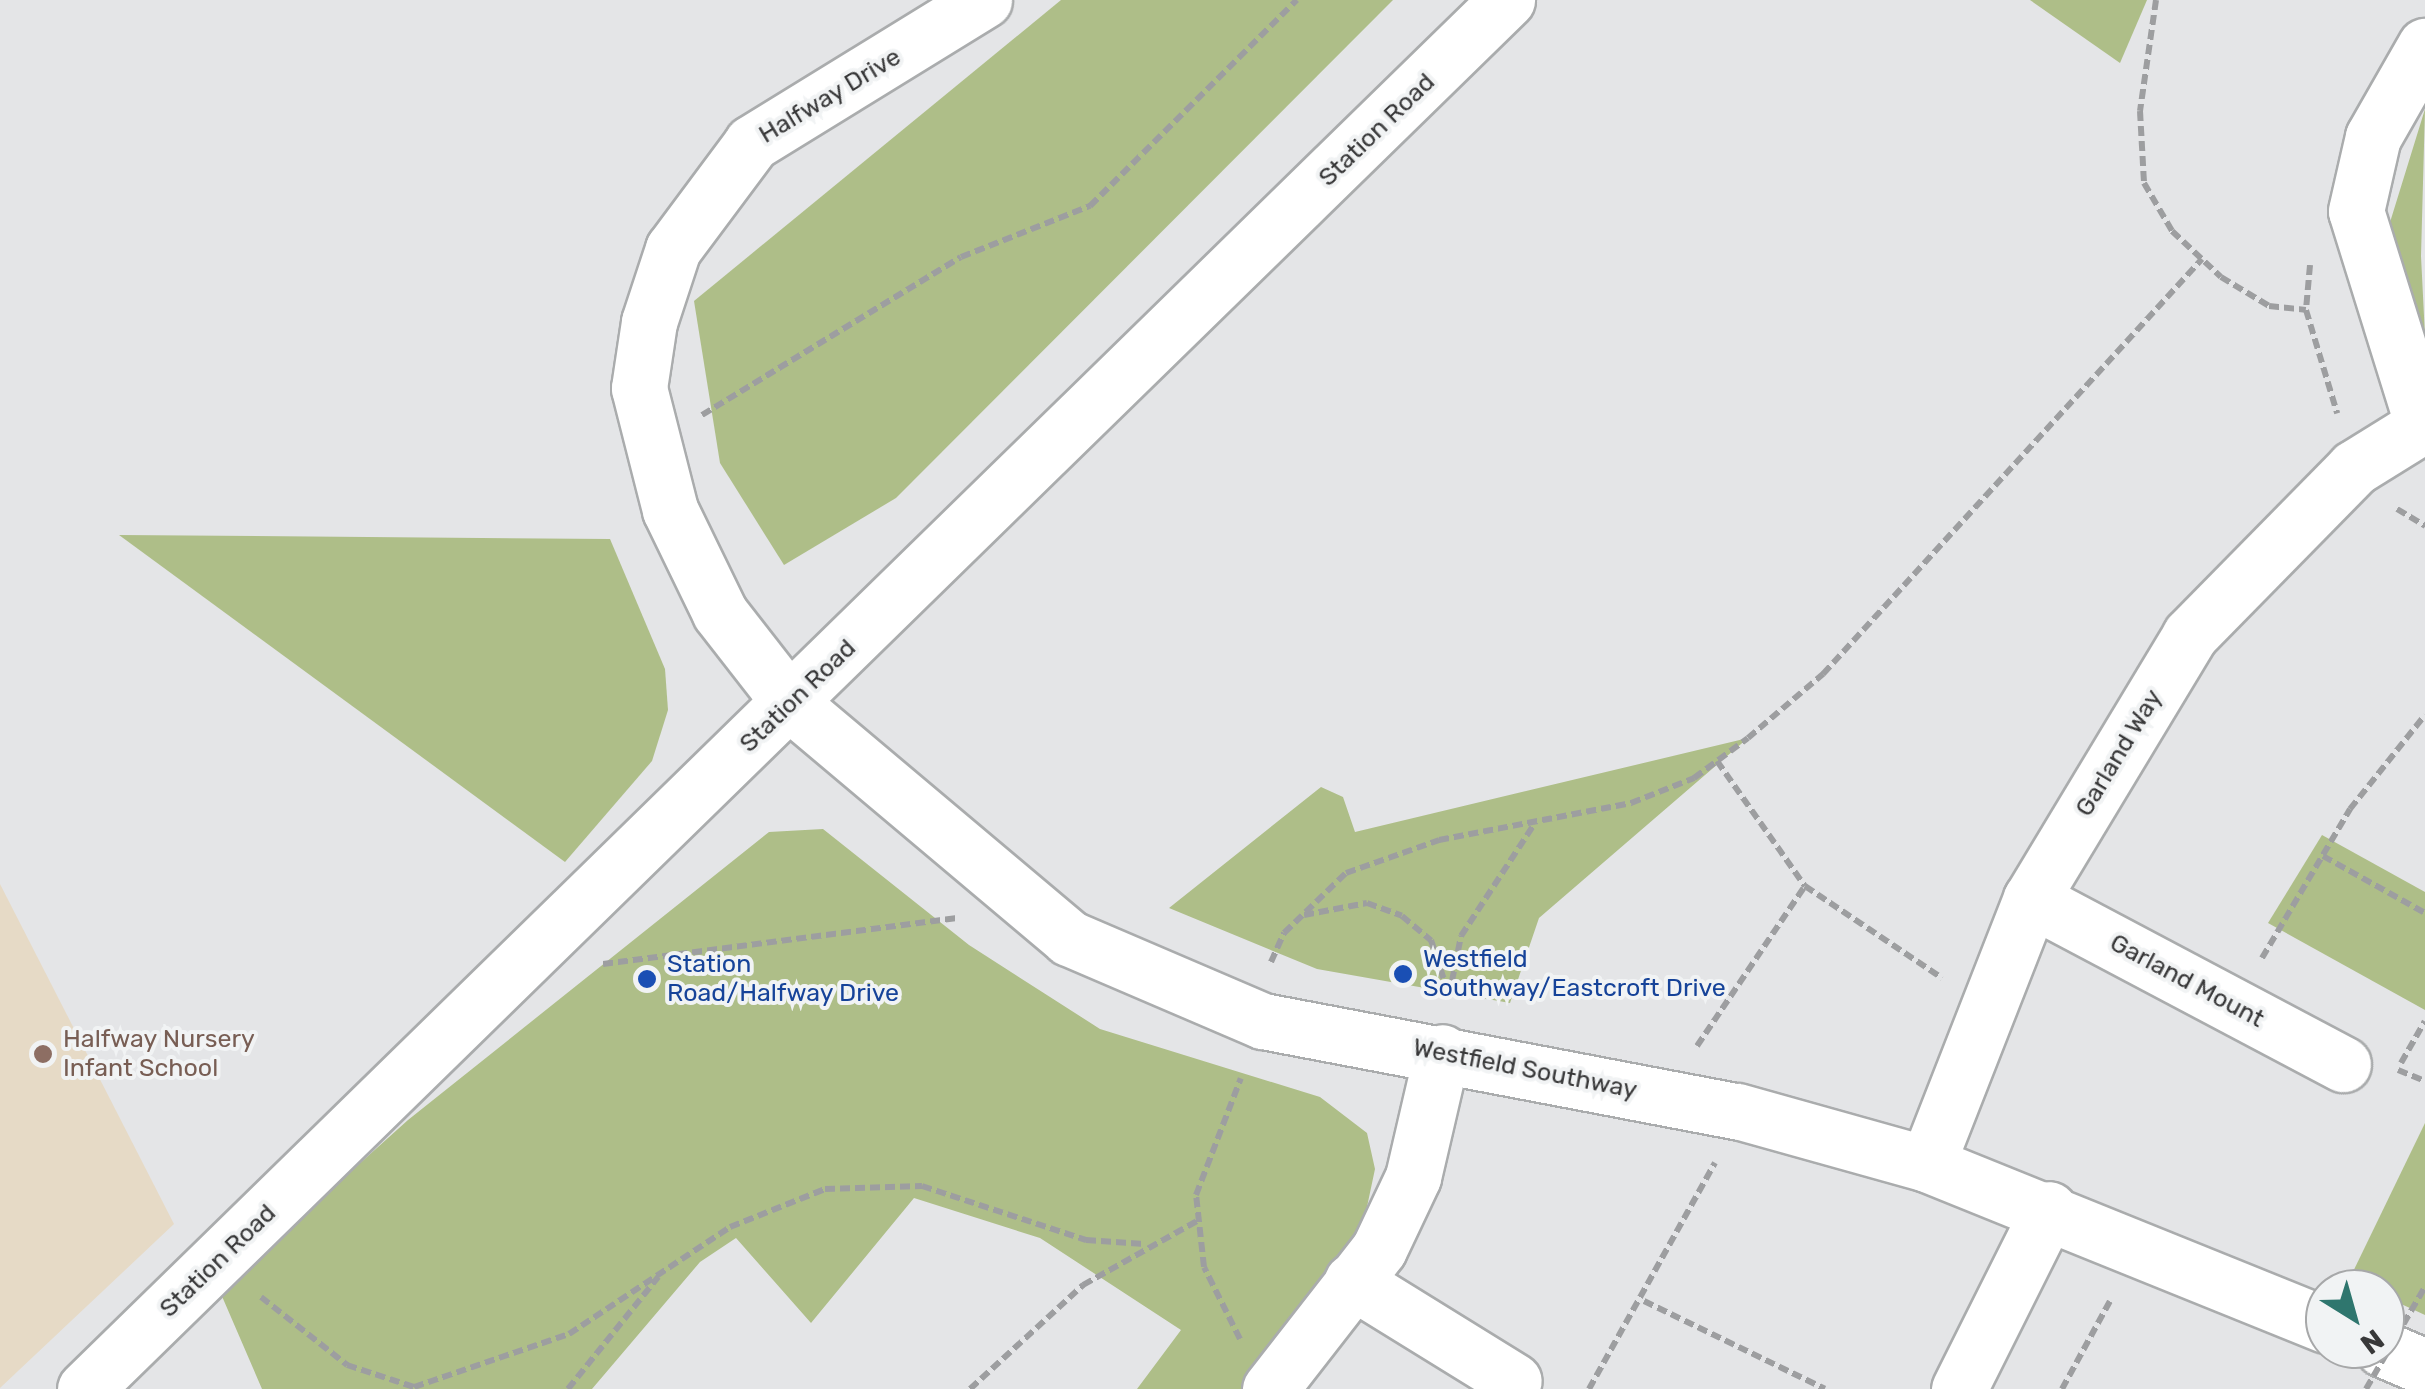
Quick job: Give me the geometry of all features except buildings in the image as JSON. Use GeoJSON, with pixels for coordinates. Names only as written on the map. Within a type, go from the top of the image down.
{"type":"FeatureCollection","features":[{"type":"Feature","properties":{"kind":"street","name":"Halfway Drive"},"geometry":{"type":"LineString","coordinates":[[790,703],[720,612],[650,450],[640,388],[649,322],[673,249],[752,143],[984,0]]}},
{"type":"Feature","properties":{"kind":"street","name":"Station Road"},"geometry":{"type":"LineString","coordinates":[[85,1389],[1508,0]]}},
{"type":"Feature","properties":{"kind":"street"},"geometry":{"type":"LineString","coordinates":[[2424,425],[2356,211],[2373,137],[2425,46]]}},
{"type":"Feature","properties":{"kind":"street","name":"Garland Way"},"geometry":{"type":"LineString","coordinates":[[1927,1164],[1984,1001],[2031,899],[2190,636],[2354,468],[2424,425]]}},
{"type":"Feature","properties":{"kind":"street","name":"Westfield Southway"},"geometry":{"type":"LineString","coordinates":[[790,703],[1028,908],[1069,938],[1263,1022],[1442,1052],[1738,1111],[1927,1164],[2049,1209],[2305,1317]]}},
{"type":"Feature","properties":{"kind":"street","name":"Garland Mount"},"geometry":{"type":"LineString","coordinates":[[2031,899],[2343,1064]]}},
{"type":"Feature","properties":{"kind":"street"},"geometry":{"type":"LineString","coordinates":[[1256,1367],[1352,1282],[1379,1248],[1413,1177],[1442,1052]]}},
{"type":"Feature","properties":{"kind":"street"},"geometry":{"type":"LineString","coordinates":[[1960,1389],[2049,1209]]}},
{"type":"Feature","properties":{"kind":"street"},"geometry":{"type":"LineString","coordinates":[[1352,1282],[1514,1382]]}},
{"type":"Feature","properties":{"kind":"path"},"geometry":{"type":"LineString","coordinates":[[650,450],[960,257],[1090,206],[1296,0]]}},
{"type":"Feature","properties":{"kind":"path"},"geometry":{"type":"LineString","coordinates":[[2156,0],[2140,111],[2144,183],[2202,259],[2269,306],[2306,310]]}},
{"type":"Feature","properties":{"kind":"path"},"geometry":{"type":"LineString","coordinates":[[2354,468],[2306,310],[2312,244],[2356,211]]}},
{"type":"Feature","properties":{"kind":"path"},"geometry":{"type":"LineString","coordinates":[[1271,962],[1302,915],[1346,872],[1438,840],[1533,826],[1631,802],[1716,761],[1822,674],[2202,259]]}},
{"type":"Feature","properties":{"kind":"path"},"geometry":{"type":"LineString","coordinates":[[2234,1006],[2322,856],[2425,715]]}},
{"type":"Feature","properties":{"kind":"path"},"geometry":{"type":"LineString","coordinates":[[1716,761],[1804,886],[1860,930],[1984,1001]]}},
{"type":"Feature","properties":{"kind":"path"},"geometry":{"type":"LineString","coordinates":[[1442,1052],[1462,936],[1533,826]]}},
{"type":"Feature","properties":{"kind":"path"},"geometry":{"type":"LineString","coordinates":[[2322,856],[2425,913]]}},
{"type":"Feature","properties":{"kind":"path"},"geometry":{"type":"LineString","coordinates":[[1667,1097],[1804,886]]}},
{"type":"Feature","properties":{"kind":"path"},"geometry":{"type":"LineString","coordinates":[[1302,915],[1366,903],[1402,916],[1431,940],[1452,982]]}},
{"type":"Feature","properties":{"kind":"path"},"geometry":{"type":"LineString","coordinates":[[596,966],[1028,908]]}},
{"type":"Feature","properties":{"kind":"path"},"geometry":{"type":"LineString","coordinates":[[2397,1069],[2425,1021]]}},
{"type":"Feature","properties":{"kind":"path"},"geometry":{"type":"LineString","coordinates":[[1241,1078],[1196,1194],[1197,1221],[1204,1267],[1256,1367]]}},
{"type":"Feature","properties":{"kind":"path"},"geometry":{"type":"LineString","coordinates":[[1589,1389],[1644,1300],[1738,1111]]}},
{"type":"Feature","properties":{"kind":"path"},"geometry":{"type":"LineString","coordinates":[[223,1257],[280,1317],[346,1366],[414,1388],[569,1334],[672,1261],[825,1190],[922,1186],[1086,1240],[1144,1244]]}},
{"type":"Feature","properties":{"kind":"path"},"geometry":{"type":"LineString","coordinates":[[970,1389],[1083,1285],[1144,1244],[1197,1221]]}},
{"type":"Feature","properties":{"kind":"path"},"geometry":{"type":"LineString","coordinates":[[2062,1389],[2139,1248]]}},
{"type":"Feature","properties":{"kind":"path"},"geometry":{"type":"LineString","coordinates":[[568,1389],[672,1261]]}},
{"type":"Feature","properties":{"kind":"path"},"geometry":{"type":"LineString","coordinates":[[2366,1389],[2425,1287]]}},
{"type":"Feature","properties":{"kind":"path"},"geometry":{"type":"LineString","coordinates":[[1644,1300],[1826,1389]]}},
{"type":"Feature","properties":{"kind":"shaded area","name":"Halfway Nursery Infant School"},"geometry":{"type":"Polygon","coordinates":[[[0,884],[174,1224],[0,1388],[0,884]]]}},
{"type":"Feature","properties":{"kind":"green space"},"geometry":{"type":"Polygon","coordinates":[[[1061,0],[1393,0],[896,498],[784,565],[720,463],[694,301],[1061,0]]]}},
{"type":"Feature","properties":{"kind":"green space"},"geometry":{"type":"Polygon","coordinates":[[[2030,0],[2147,0],[2120,63],[2030,0]]]}},
{"type":"Feature","properties":{"kind":"green space"},"geometry":{"type":"Polygon","coordinates":[[[2425,109],[2421,256],[2425,336],[2387,232],[2425,109]]]}},
{"type":"Feature","properties":{"kind":"green space"},"geometry":{"type":"Polygon","coordinates":[[[119,535],[610,539],[665,669],[668,710],[652,761],[565,862],[119,535]]]}},
{"type":"Feature","properties":{"kind":"green space"},"geometry":{"type":"Polygon","coordinates":[[[1748,738],[1539,918],[1510,1003],[1317,969],[1169,908],[1321,787],[1343,797],[1355,832],[1748,738]]]}},
{"type":"Feature","properties":{"kind":"green space"},"geometry":{"type":"Polygon","coordinates":[[[823,829],[969,945],[1100,1029],[1320,1097],[1367,1133],[1375,1169],[1364,1221],[1250,1389],[1137,1389],[1181,1330],[1040,1238],[914,1198],[811,1323],[736,1238],[700,1262],[592,1389],[262,1389],[221,1294],[239,1272],[408,1120],[769,832],[823,829]]]}},
{"type":"Feature","properties":{"kind":"green space"},"geometry":{"type":"Polygon","coordinates":[[[2322,835],[2425,892],[2425,1010],[2268,923],[2322,835]]]}},
{"type":"Feature","properties":{"kind":"green space"},"geometry":{"type":"Polygon","coordinates":[[[2425,1123],[2425,1315],[2405,1306],[2405,1269],[2354,1269],[2425,1123]]]}},
{"type":"Feature","properties":{"kind":"place","name":"Westfield Southway/Eastcroft Drive"},"geometry":{"type":"Point","coordinates":[1403,974]}},
{"type":"Feature","properties":{"kind":"place","name":"Station Road/Halfway Drive"},"geometry":{"type":"Point","coordinates":[647,979]}},
{"type":"Feature","properties":{"kind":"place","name":"Halfway Nursery Infant School"},"geometry":{"type":"Point","coordinates":[43,1054]}}]}
